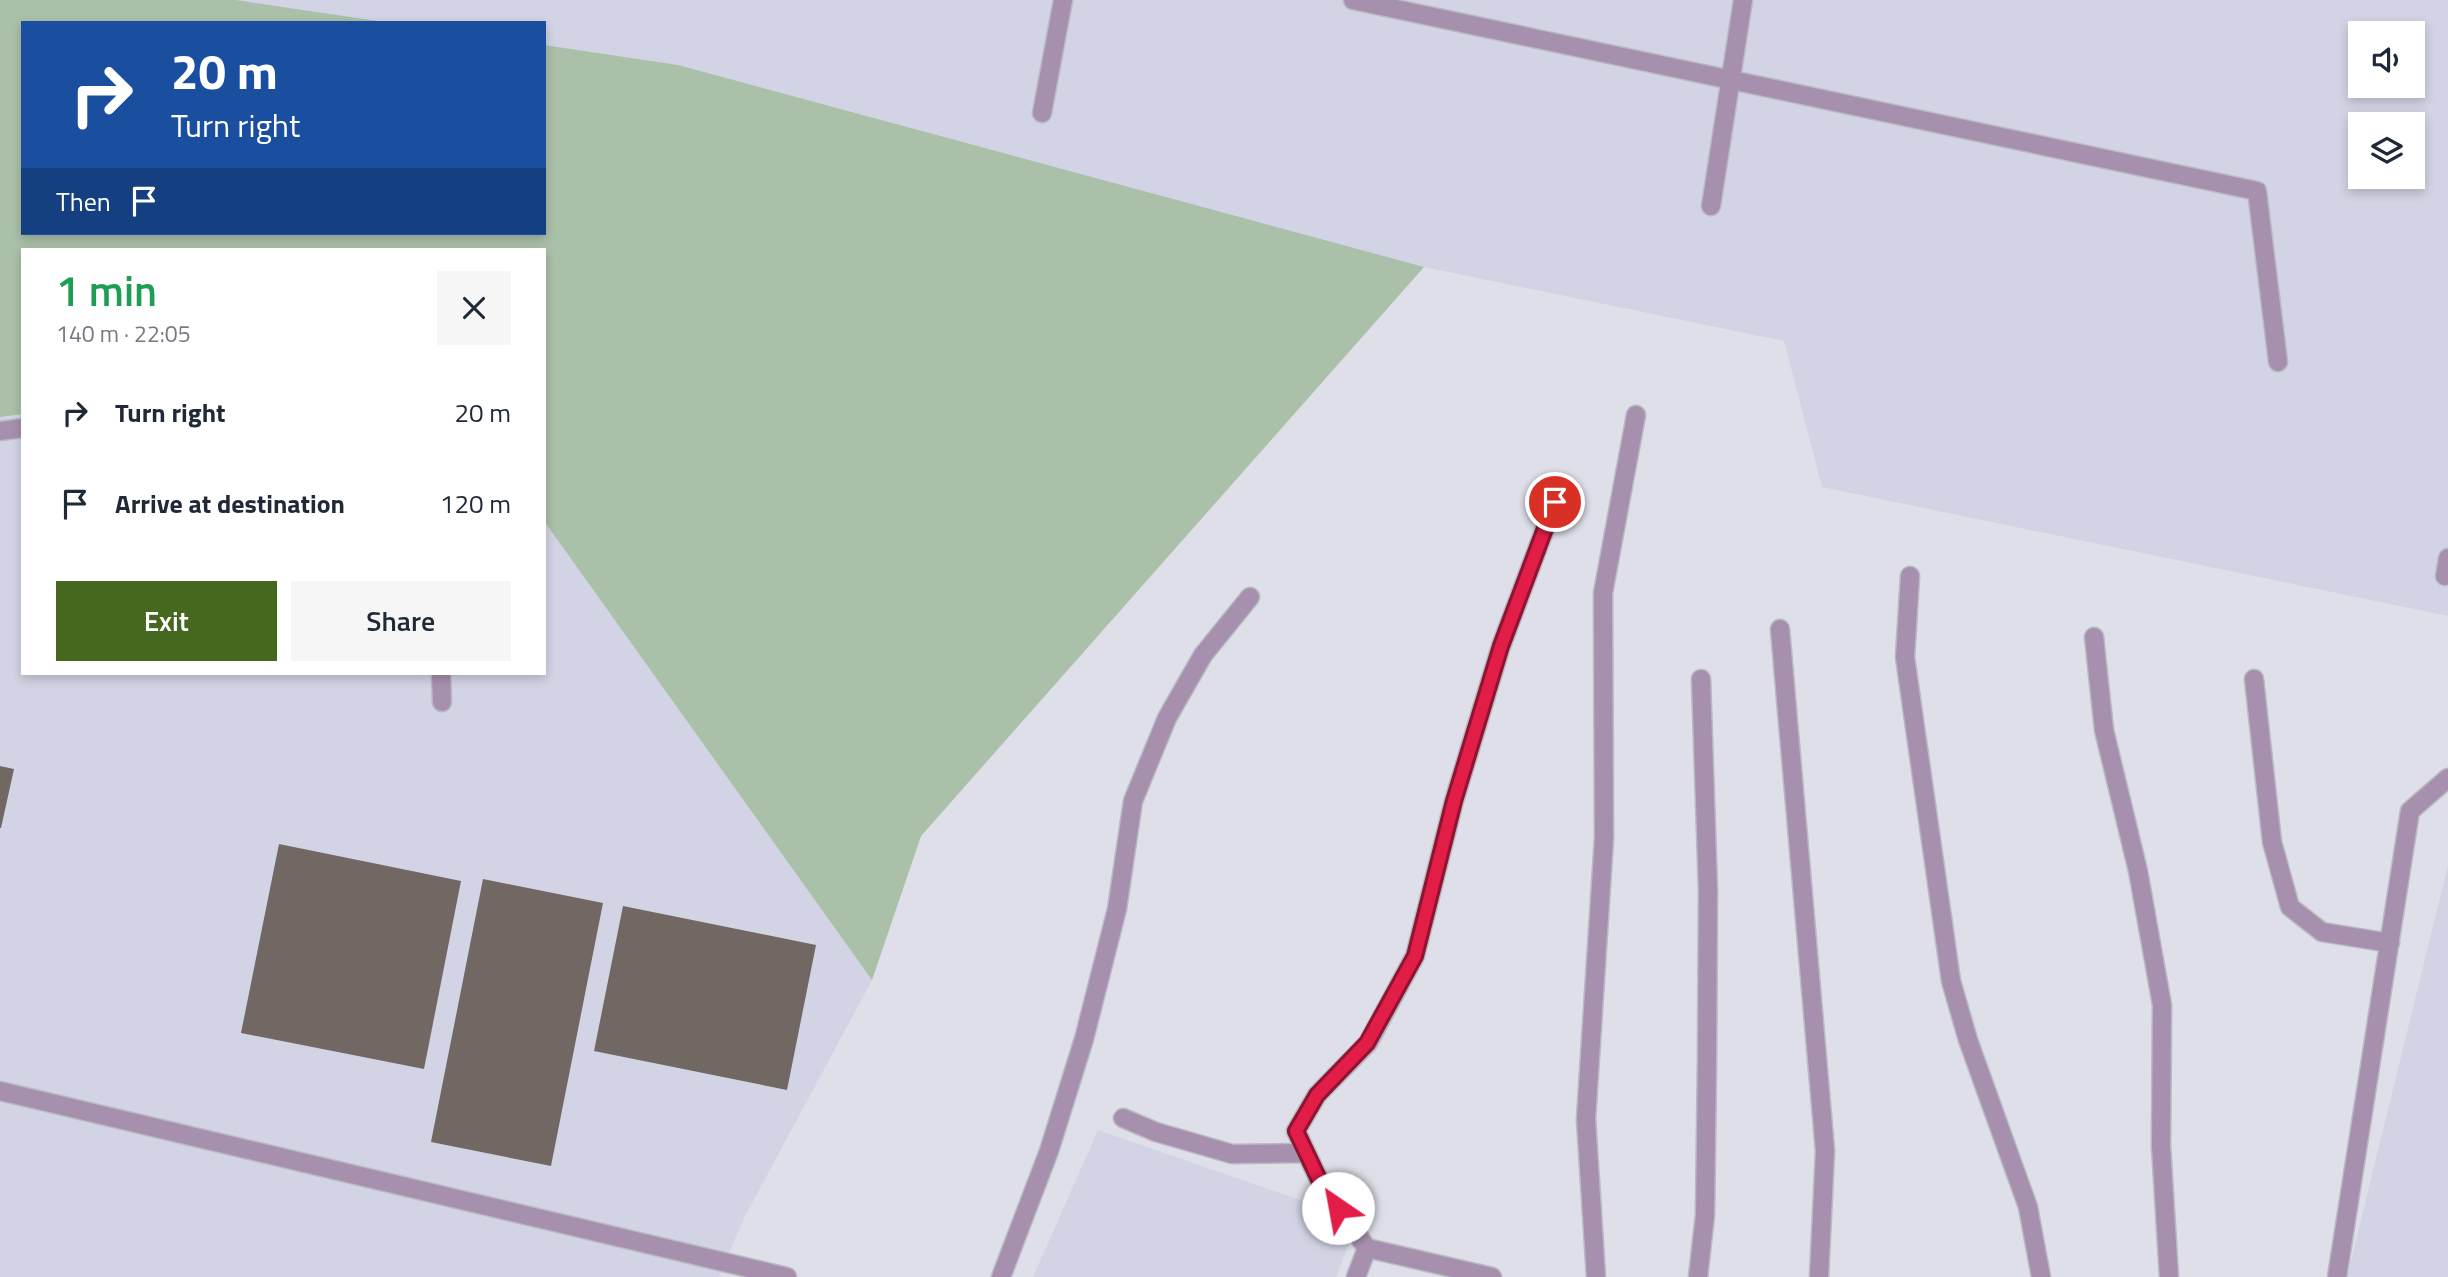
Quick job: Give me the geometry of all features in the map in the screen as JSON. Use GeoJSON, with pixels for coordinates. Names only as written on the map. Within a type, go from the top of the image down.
{"type":"FeatureCollection","features":[{"type":"Feature","properties":{"kind":"street"},"geometry":{"type":"LineString","coordinates":[[1042,113],[1063,0]]}},
{"type":"Feature","properties":{"kind":"street"},"geometry":{"type":"LineString","coordinates":[[1353,0],[2257,191],[2278,362]]}},
{"type":"Feature","properties":{"kind":"street"},"geometry":{"type":"LineString","coordinates":[[1711,206],[1743,0]]}},
{"type":"Feature","properties":{"kind":"street"},"geometry":{"type":"LineString","coordinates":[[1596,1277],[1586,1119],[1604,838],[1603,593],[1636,415]]}},
{"type":"Feature","properties":{"kind":"street"},"geometry":{"type":"LineString","coordinates":[[0,431],[21,428]]}},
{"type":"Feature","properties":{"kind":"street"},"geometry":{"type":"LineString","coordinates":[[1492,1277],[1367,1248],[1323,1188],[1296,1131],[1317,1095],[1367,1043],[1415,956],[1454,801],[1497,659],[1555,502]]}},
{"type":"Feature","properties":{"kind":"street"},"geometry":{"type":"LineString","coordinates":[[1910,576],[1905,657],[1951,981],[1968,1040],[2028,1207],[2040,1277]]}},
{"type":"Feature","properties":{"kind":"street"},"geometry":{"type":"LineString","coordinates":[[1000,1277],[1049,1151],[1084,1040],[1117,909],[1133,802],[1167,718],[1203,654],[1250,597]]}},
{"type":"Feature","properties":{"kind":"street"},"geometry":{"type":"LineString","coordinates":[[1780,629],[1825,1151],[1819,1277]]}},
{"type":"Feature","properties":{"kind":"street"},"geometry":{"type":"LineString","coordinates":[[2094,636],[2104,730],[2138,871],[2162,1006],[2161,1146],[2169,1277]]}},
{"type":"Feature","properties":{"kind":"street"},"geometry":{"type":"LineString","coordinates":[[441,675],[442,702]]}},
{"type":"Feature","properties":{"kind":"street"},"geometry":{"type":"LineString","coordinates":[[1698,1277],[1705,1214],[1707,1035],[1707,891],[1701,678]]}},
{"type":"Feature","properties":{"kind":"street"},"geometry":{"type":"LineString","coordinates":[[2254,679],[2272,842],[2290,907],[2322,932],[2390,943]]}},
{"type":"Feature","properties":{"kind":"street"},"geometry":{"type":"LineString","coordinates":[[2337,1277],[2410,811],[2445,785]]}},
{"type":"Feature","properties":{"kind":"street"},"geometry":{"type":"LineString","coordinates":[[0,1091],[787,1277]]}},
{"type":"Feature","properties":{"kind":"street"},"geometry":{"type":"LineString","coordinates":[[1123,1118],[1156,1132],[1232,1154],[1306,1153]]}},
{"type":"Feature","properties":{"kind":"street"},"geometry":{"type":"LineString","coordinates":[[1356,1277],[1367,1248]]}},
{"type":"Feature","properties":{"kind":"shaded area"},"geometry":{"type":"Polygon","coordinates":[[[0,0],[2448,0],[2448,616],[1822,487],[1784,341],[1424,267],[921,836],[872,980],[744,1218],[719,1277],[0,1277],[0,0]]]}},
{"type":"Feature","properties":{"kind":"shaded area"},"geometry":{"type":"Polygon","coordinates":[[[2448,865],[2448,1277],[2347,1277],[2448,865]]]}},
{"type":"Feature","properties":{"kind":"shaded area"},"geometry":{"type":"Polygon","coordinates":[[[1098,1130],[1358,1220],[1336,1277],[1033,1277],[1098,1130]]]}},
{"type":"Feature","properties":{"kind":"green space"},"geometry":{"type":"Polygon","coordinates":[[[0,0],[236,0],[378,21],[21,21],[21,235],[546,235],[546,45],[678,65],[1424,267],[921,836],[872,980],[546,524],[546,248],[21,248],[21,414],[0,417],[0,0]]]}},
{"type":"Feature","properties":{"kind":"building"},"geometry":{"type":"Polygon","coordinates":[[[0,766],[14,769],[1,828],[0,828],[0,766]]]}},
{"type":"Feature","properties":{"kind":"building"},"geometry":{"type":"Polygon","coordinates":[[[279,844],[461,881],[424,1069],[241,1033],[279,844]]]}},
{"type":"Feature","properties":{"kind":"building"},"geometry":{"type":"Polygon","coordinates":[[[483,879],[603,903],[551,1166],[431,1142],[483,879]]]}},
{"type":"Feature","properties":{"kind":"building"},"geometry":{"type":"Polygon","coordinates":[[[623,906],[816,945],[787,1090],[594,1051],[623,906]]]}},
{"type":"Feature","properties":{"kind":"route"},"geometry":{"type":"LineString","coordinates":[[1338,1208],[1323,1188],[1296,1131],[1317,1095],[1367,1043],[1415,956],[1454,801],[1501,646],[1555,502]]}}]}
